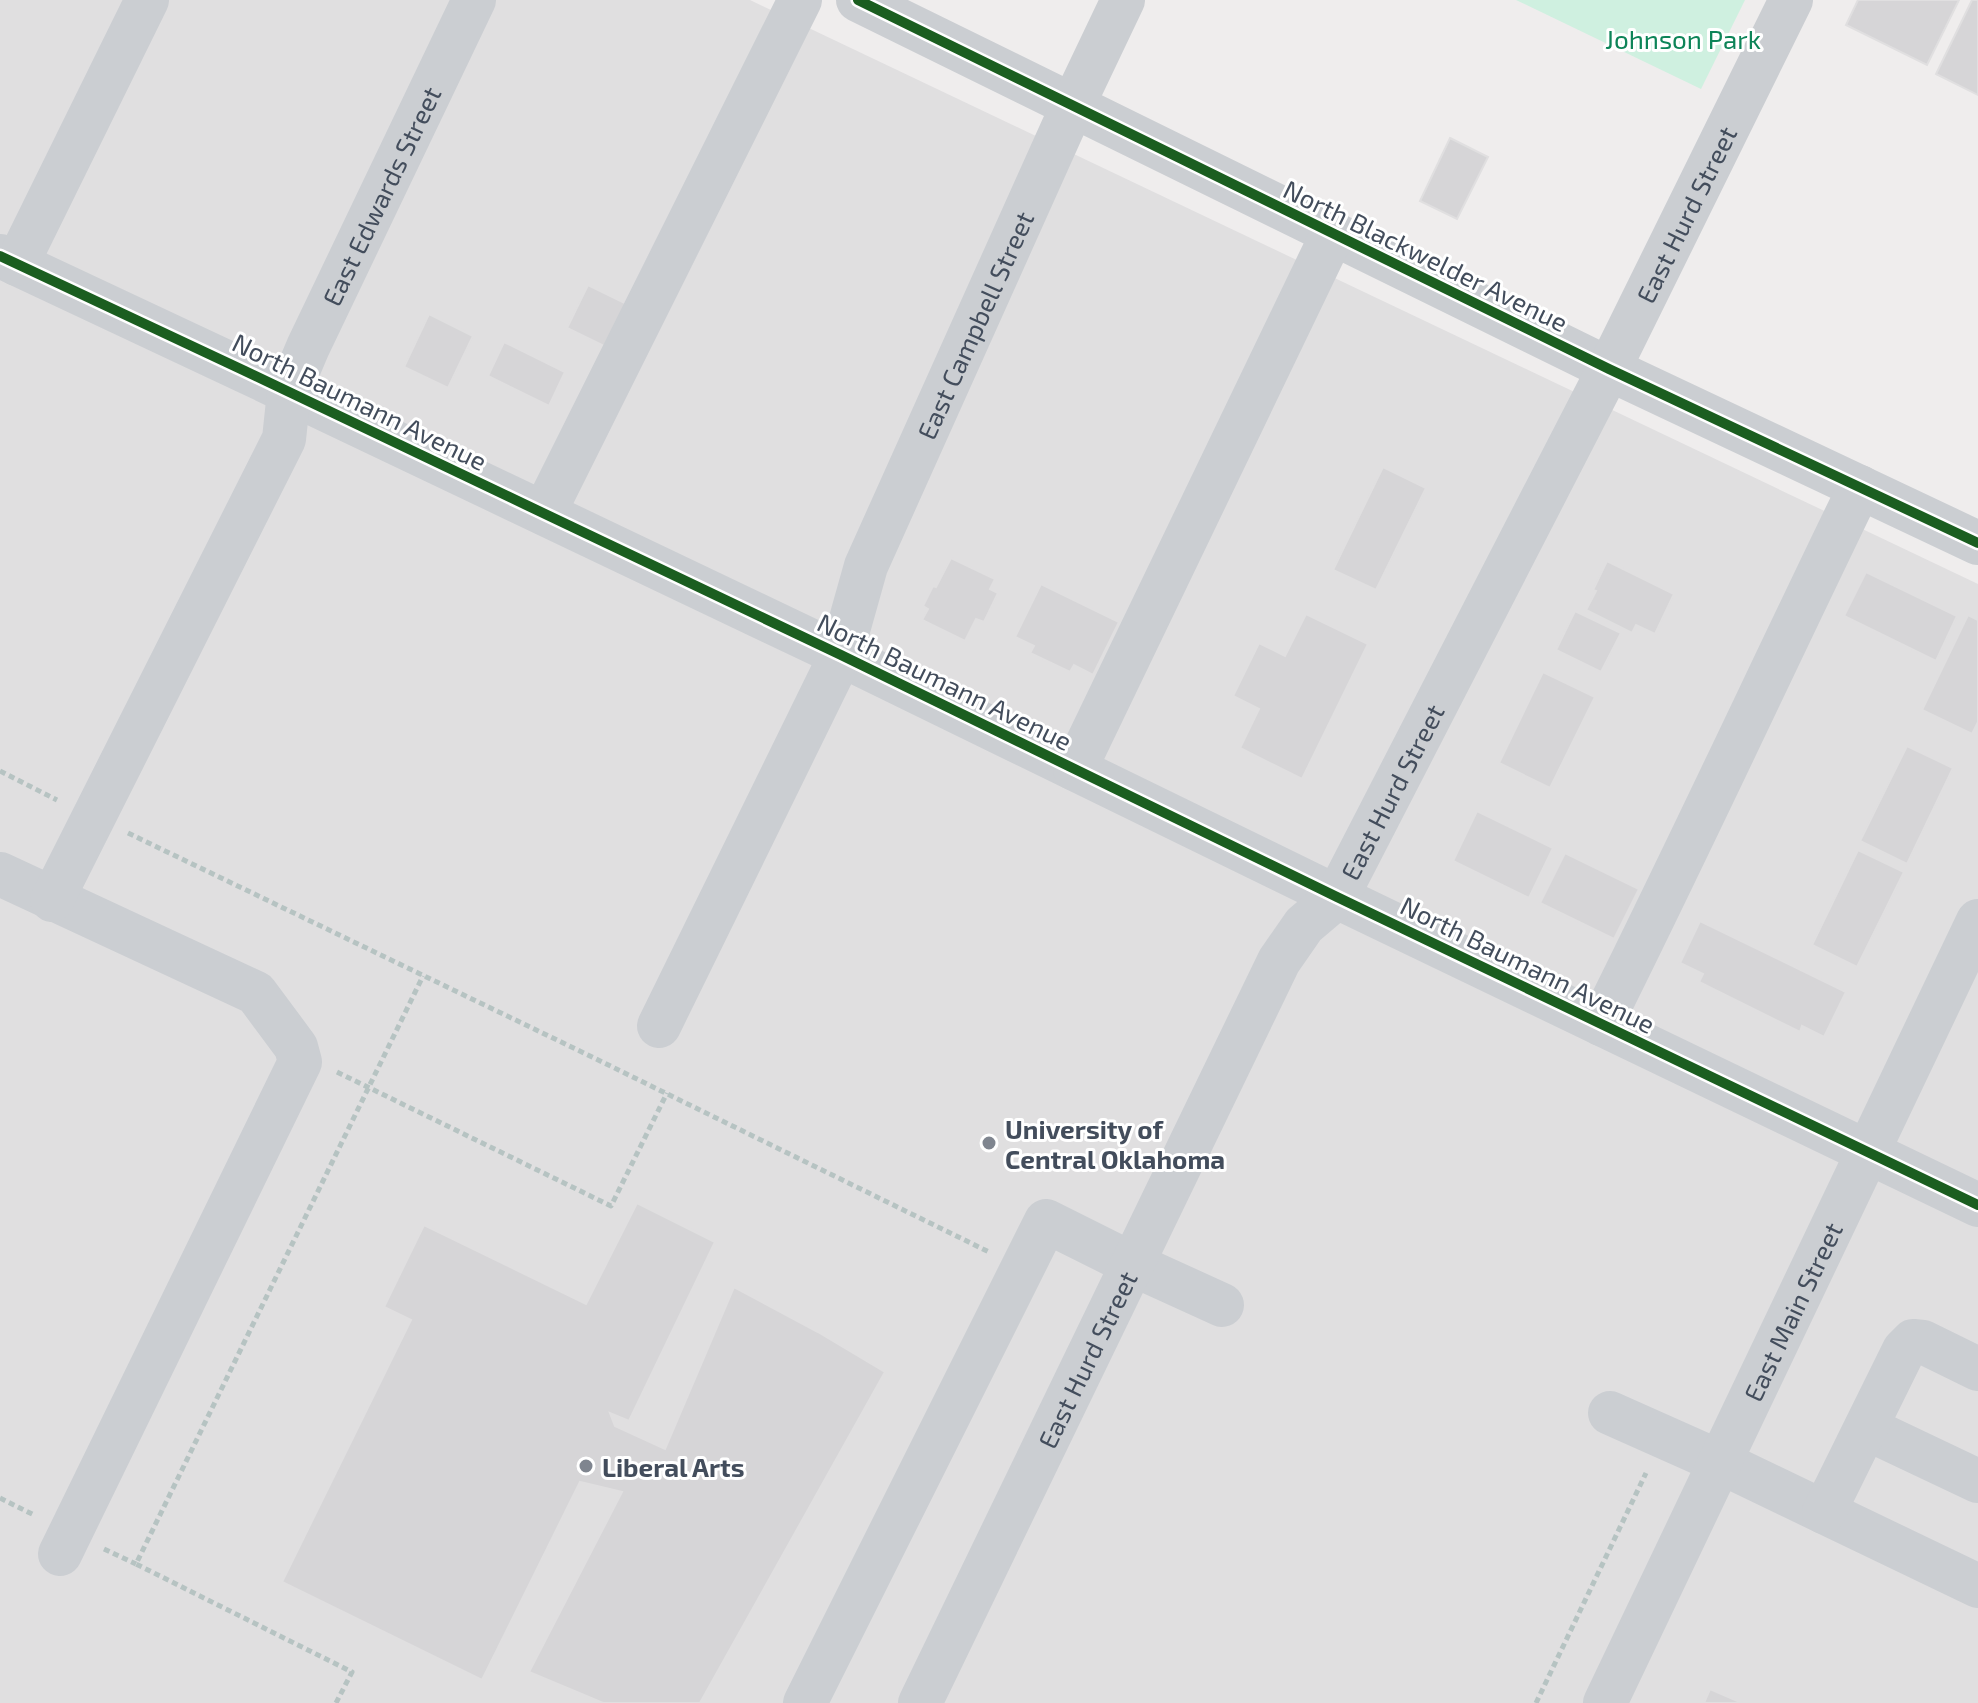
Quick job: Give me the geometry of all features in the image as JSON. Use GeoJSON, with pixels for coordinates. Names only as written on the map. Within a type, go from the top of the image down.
{"type":"FeatureCollection","features":[{"type":"Feature","properties":{"kind":"street"},"geometry":{"type":"LineString","coordinates":[[9,260],[147,0]]}},
{"type":"Feature","properties":{"kind":"street","name":"East Edwards Street"},"geometry":{"type":"LineString","coordinates":[[52,900],[284,439],[289,392],[308,347],[474,0]]}},
{"type":"Feature","properties":{"kind":"street"},"geometry":{"type":"LineString","coordinates":[[544,513],[800,0]]}},
{"type":"Feature","properties":{"kind":"street","name":"North Blackwelder Avenue"},"geometry":{"type":"LineString","coordinates":[[858,0],[1609,369],[1978,543]]}},
{"type":"Feature","properties":{"kind":"street","name":"East Campbell Street"},"geometry":{"type":"LineString","coordinates":[[659,1026],[841,655],[866,566],[1123,0]]}},
{"type":"Feature","properties":{"kind":"street","name":"East Hurd Street"},"geometry":{"type":"LineString","coordinates":[[920,1703],[1279,961],[1304,925],[1337,897],[1609,369],[1791,0]]}},
{"type":"Feature","properties":{"kind":"street"},"geometry":{"type":"LineString","coordinates":[[1075,769],[1333,233]]}},
{"type":"Feature","properties":{"kind":"street","name":"North Baumann Avenue"},"geometry":{"type":"LineString","coordinates":[[9,260],[841,655],[1978,1205]]}},
{"type":"Feature","properties":{"kind":"street"},"geometry":{"type":"LineString","coordinates":[[1601,1024],[1662,904],[1860,487]]}},
{"type":"Feature","properties":{"kind":"street"},"geometry":{"type":"LineString","coordinates":[[0,874],[256,993],[296,1047],[300,1062],[60,1554]]}},
{"type":"Feature","properties":{"kind":"street","name":"East Main Street"},"geometry":{"type":"LineString","coordinates":[[1605,1703],[1978,921]]}},
{"type":"Feature","properties":{"kind":"street"},"geometry":{"type":"LineString","coordinates":[[805,1703],[1046,1221],[1222,1305]]}},
{"type":"Feature","properties":{"kind":"street"},"geometry":{"type":"LineString","coordinates":[[1824,1512],[1904,1350],[1913,1341],[1923,1342],[1978,1369]]}},
{"type":"Feature","properties":{"kind":"street"},"geometry":{"type":"LineString","coordinates":[[1610,1413],[1720,1462],[1978,1586]]}},
{"type":"Feature","properties":{"kind":"street"},"geometry":{"type":"LineString","coordinates":[[1866,1428],[1978,1481]]}},
{"type":"Feature","properties":{"kind":"path"},"geometry":{"type":"LineString","coordinates":[[0,771],[667,1093],[1023,1269]]}},
{"type":"Feature","properties":{"kind":"path"},"geometry":{"type":"LineString","coordinates":[[336,1703],[352,1672],[136,1564],[423,976]]}},
{"type":"Feature","properties":{"kind":"path"},"geometry":{"type":"LineString","coordinates":[[298,1055],[611,1206],[667,1093]]}},
{"type":"Feature","properties":{"kind":"path"},"geometry":{"type":"LineString","coordinates":[[1536,1703],[1664,1437]]}},
{"type":"Feature","properties":{"kind":"shaded area","name":"University of Central Oklahoma"},"geometry":{"type":"Polygon","coordinates":[[[0,0],[750,0],[1978,584],[1978,1703],[0,1703],[0,0]]]}},
{"type":"Feature","properties":{"kind":"green space","name":"Johnson Park"},"geometry":{"type":"Polygon","coordinates":[[[1516,0],[1745,0],[1701,89],[1516,0]]]}},
{"type":"Feature","properties":{"kind":"building"},"geometry":{"type":"Polygon","coordinates":[[[1858,0],[1959,0],[1927,65],[1846,25],[1858,0]]]}},
{"type":"Feature","properties":{"kind":"building"},"geometry":{"type":"Polygon","coordinates":[[[1972,0],[1978,0],[1978,95],[1936,74],[1972,0]]]}},
{"type":"Feature","properties":{"kind":"building"},"geometry":{"type":"Polygon","coordinates":[[[1450,138],[1488,157],[1457,219],[1420,201],[1450,138]]]}},
{"type":"Feature","properties":{"kind":"building"},"geometry":{"type":"Polygon","coordinates":[[[588,285],[631,306],[610,349],[567,328],[588,285]]]}},
{"type":"Feature","properties":{"kind":"building"},"geometry":{"type":"Polygon","coordinates":[[[429,314],[473,336],[448,388],[404,367],[429,314]]]}},
{"type":"Feature","properties":{"kind":"building"},"geometry":{"type":"Polygon","coordinates":[[[504,342],[565,372],[549,406],[488,376],[504,342]]]}},
{"type":"Feature","properties":{"kind":"building"},"geometry":{"type":"Polygon","coordinates":[[[1383,467],[1426,488],[1376,590],[1333,570],[1383,467]]]}},
{"type":"Feature","properties":{"kind":"building"},"geometry":{"type":"Polygon","coordinates":[[[951,558],[995,579],[990,589],[998,593],[984,622],[976,619],[965,641],[922,620],[928,609],[923,606],[951,558]]]}},
{"type":"Feature","properties":{"kind":"building"},"geometry":{"type":"Polygon","coordinates":[[[1607,561],[1674,594],[1655,634],[1636,625],[1632,633],[1586,610],[1607,561]]]}},
{"type":"Feature","properties":{"kind":"building"},"geometry":{"type":"Polygon","coordinates":[[[1866,572],[1957,616],[1936,661],[1844,616],[1866,572]]]}},
{"type":"Feature","properties":{"kind":"building"},"geometry":{"type":"Polygon","coordinates":[[[1041,584],[1119,622],[1093,675],[1074,665],[1070,672],[1030,653],[1034,646],[1015,637],[1041,584]]]}},
{"type":"Feature","properties":{"kind":"building"},"geometry":{"type":"Polygon","coordinates":[[[1575,611],[1621,633],[1601,672],[1556,650],[1575,611]]]}},
{"type":"Feature","properties":{"kind":"building"},"geometry":{"type":"Polygon","coordinates":[[[1306,614],[1368,644],[1302,779],[1240,748],[1259,709],[1233,696],[1259,643],[1285,656],[1306,614]]]}},
{"type":"Feature","properties":{"kind":"building"},"geometry":{"type":"Polygon","coordinates":[[[1968,615],[1978,620],[1978,722],[1972,734],[1922,710],[1968,615]]]}},
{"type":"Feature","properties":{"kind":"building"},"geometry":{"type":"Polygon","coordinates":[[[1543,672],[1595,697],[1550,788],[1499,763],[1543,672]]]}},
{"type":"Feature","properties":{"kind":"building"},"geometry":{"type":"Polygon","coordinates":[[[1907,746],[1953,768],[1907,864],[1860,841],[1907,746]]]}},
{"type":"Feature","properties":{"kind":"building"},"geometry":{"type":"Polygon","coordinates":[[[1477,811],[1553,848],[1529,898],[1453,861],[1477,811]]]}},
{"type":"Feature","properties":{"kind":"building"},"geometry":{"type":"Polygon","coordinates":[[[1858,850],[1904,872],[1857,967],[1812,945],[1858,850]]]}},
{"type":"Feature","properties":{"kind":"building"},"geometry":{"type":"Polygon","coordinates":[[[1565,853],[1639,889],[1614,939],[1540,903],[1565,853]]]}},
{"type":"Feature","properties":{"kind":"building"},"geometry":{"type":"Polygon","coordinates":[[[1700,921],[1846,992],[1824,1037],[1802,1026],[1800,1032],[1699,982],[1703,974],[1680,963],[1700,921]]]}},
{"type":"Feature","properties":{"kind":"building","name":"Liberal Arts"},"geometry":{"type":"Polygon","coordinates":[[[637,1203],[715,1242],[629,1421],[610,1413],[615,1426],[665,1449],[734,1287],[885,1372],[700,1703],[603,1703],[529,1672],[622,1492],[580,1482],[482,1680],[282,1582],[411,1320],[384,1307],[424,1225],[586,1304],[637,1203]]]}},
{"type":"Feature","properties":{"kind":"building"},"geometry":{"type":"Polygon","coordinates":[[[1710,1689],[1742,1703],[1704,1703],[1710,1689]]]}},
{"type":"Feature","properties":{"kind":"cycle path"},"geometry":{"type":"LineString","coordinates":[[858,0],[1609,369],[1978,543]]}},
{"type":"Feature","properties":{"kind":"cycle path"},"geometry":{"type":"LineString","coordinates":[[0,256],[841,655],[1978,1205]]}},
{"type":"Feature","properties":{"kind":"place","name":"University of Central Oklahoma"},"geometry":{"type":"Point","coordinates":[989,1143]}},
{"type":"Feature","properties":{"kind":"place","name":"Liberal Arts"},"geometry":{"type":"Point","coordinates":[586,1466]}}]}
